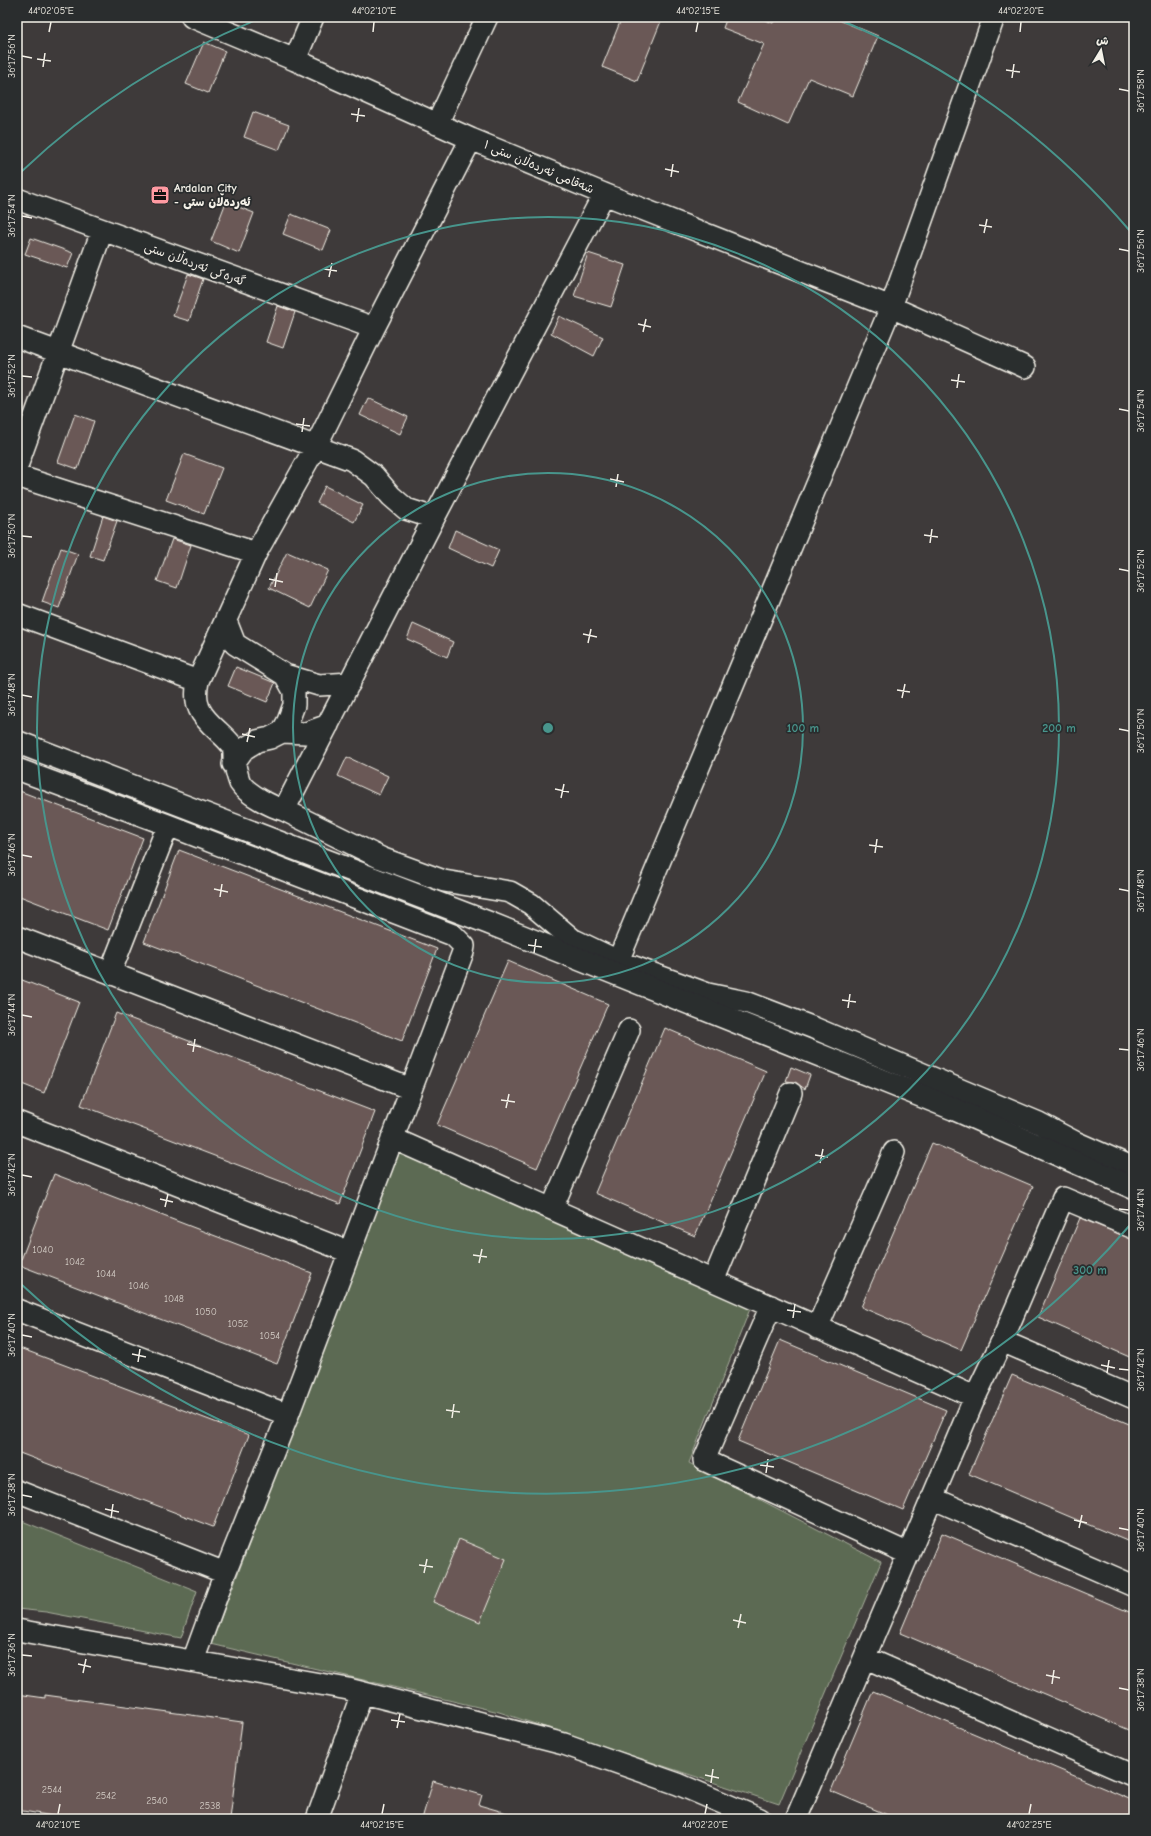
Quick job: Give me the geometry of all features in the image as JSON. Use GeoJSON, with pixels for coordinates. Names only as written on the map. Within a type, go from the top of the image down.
{"type":"FeatureCollection","features":[{"type":"Feature","properties":{"kind":"street","name":"شەقامی ئەردەڵان ستی ١"},"geometry":{"type":"LineString","coordinates":[[192,17],[295,60],[471,139],[604,194],[891,307],[1025,367]]}},
{"type":"Feature","properties":{"kind":"street"},"geometry":{"type":"LineString","coordinates":[[295,60],[313,17]]}},
{"type":"Feature","properties":{"kind":"street"},"geometry":{"type":"LineString","coordinates":[[437,124],[487,17]]}},
{"type":"Feature","properties":{"kind":"street"},"geometry":{"type":"LineString","coordinates":[[618,961],[891,307],[994,17]]}},
{"type":"Feature","properties":{"kind":"street"},"geometry":{"type":"LineString","coordinates":[[471,139],[374,328],[316,446],[256,553],[198,681],[195,695],[199,709],[210,724],[227,739],[234,748],[233,763],[240,783],[254,795],[275,808],[284,810],[381,858],[444,881],[510,892],[531,904],[572,939],[618,961],[708,994],[746,1002],[814,1028],[1039,1123],[1075,1142],[1134,1168]]}},
{"type":"Feature","properties":{"kind":"street"},"geometry":{"type":"LineString","coordinates":[[284,810],[434,518],[604,194]]}},
{"type":"Feature","properties":{"kind":"street","name":"گەرەکی ئەردەڵان ستی"},"geometry":{"type":"LineString","coordinates":[[17,199],[102,231],[374,328]]}},
{"type":"Feature","properties":{"kind":"street"},"geometry":{"type":"LineString","coordinates":[[17,466],[102,231]]}},
{"type":"Feature","properties":{"kind":"street"},"geometry":{"type":"LineString","coordinates":[[17,338],[352,460],[374,476],[391,496],[406,510],[434,518]]}},
{"type":"Feature","properties":{"kind":"street"},"geometry":{"type":"LineString","coordinates":[[17,476],[256,553]]}},
{"type":"Feature","properties":{"kind":"street"},"geometry":{"type":"LineString","coordinates":[[17,614],[198,681]]}},
{"type":"Feature","properties":{"kind":"street"},"geometry":{"type":"LineString","coordinates":[[226,621],[235,644],[285,675],[319,685],[350,683]]}},
{"type":"Feature","properties":{"kind":"street"},"geometry":{"type":"LineString","coordinates":[[282,732],[294,705],[294,691],[285,675]]}},
{"type":"Feature","properties":{"kind":"street"},"geometry":{"type":"LineString","coordinates":[[233,763],[244,749],[257,741],[270,738],[282,732],[306,733],[328,725]]}},
{"type":"Feature","properties":{"kind":"street"},"geometry":{"type":"LineString","coordinates":[[17,742],[489,923],[954,1109],[1134,1188]]}},
{"type":"Feature","properties":{"kind":"street"},"geometry":{"type":"LineString","coordinates":[[17,769],[168,825],[453,935],[460,940],[464,946],[288,1415],[225,1573],[193,1661]]}},
{"type":"Feature","properties":{"kind":"street"},"geometry":{"type":"LineString","coordinates":[[110,973],[168,825]]}},
{"type":"Feature","properties":{"kind":"street"},"geometry":{"type":"LineString","coordinates":[[17,936],[411,1089]]}},
{"type":"Feature","properties":{"kind":"street"},"geometry":{"type":"LineString","coordinates":[[552,1208],[629,1030]]}},
{"type":"Feature","properties":{"kind":"street"},"geometry":{"type":"LineString","coordinates":[[714,1280],[791,1093]]}},
{"type":"Feature","properties":{"kind":"street"},"geometry":{"type":"LineString","coordinates":[[17,1122],[349,1252]]}},
{"type":"Feature","properties":{"kind":"street"},"geometry":{"type":"LineString","coordinates":[[392,1138],[975,1397]]}},
{"type":"Feature","properties":{"kind":"street"},"geometry":{"type":"LineString","coordinates":[[817,1328],[894,1152]]}},
{"type":"Feature","properties":{"kind":"street"},"geometry":{"type":"LineString","coordinates":[[796,1819],[866,1658],[975,1397],[1002,1341],[1063,1198],[1134,1228]]}},
{"type":"Feature","properties":{"kind":"street"},"geometry":{"type":"LineString","coordinates":[[771,1306],[704,1460],[909,1554]]}},
{"type":"Feature","properties":{"kind":"street"},"geometry":{"type":"LineString","coordinates":[[17,1310],[288,1415]]}},
{"type":"Feature","properties":{"kind":"street"},"geometry":{"type":"LineString","coordinates":[[1002,1341],[1134,1398]]}},
{"type":"Feature","properties":{"kind":"street"},"geometry":{"type":"LineString","coordinates":[[17,1491],[225,1573]]}},
{"type":"Feature","properties":{"kind":"street"},"geometry":{"type":"LineString","coordinates":[[932,1498],[1134,1586]]}},
{"type":"Feature","properties":{"kind":"street"},"geometry":{"type":"LineString","coordinates":[[17,1630],[348,1689],[564,1744],[678,1784],[760,1819]]}},
{"type":"Feature","properties":{"kind":"street"},"geometry":{"type":"LineString","coordinates":[[866,1658],[1134,1776]]}},
{"type":"Feature","properties":{"kind":"street"},"geometry":{"type":"LineString","coordinates":[[317,1819],[362,1693]]}},
{"type":"Feature","properties":{"kind":"green space"},"geometry":{"type":"Polygon","coordinates":[[[400,1149],[750,1309],[689,1463],[881,1562],[779,1804],[499,1712],[211,1644],[400,1149]]]}},
{"type":"Feature","properties":{"kind":"green space"},"geometry":{"type":"Polygon","coordinates":[[[17,1519],[197,1591],[181,1638],[46,1612],[17,1609],[17,1519]]]}},
{"type":"Feature","properties":{"kind":"building"},"geometry":{"type":"Polygon","coordinates":[[[622,17],[651,17],[661,21],[637,81],[602,67],[622,17]]]}},
{"type":"Feature","properties":{"kind":"building"},"geometry":{"type":"Polygon","coordinates":[[[727,17],[758,17],[773,23],[776,17],[832,17],[878,36],[853,96],[809,78],[788,125],[738,102],[764,44],[723,28],[727,17]]]}},
{"type":"Feature","properties":{"kind":"building"},"geometry":{"type":"Polygon","coordinates":[[[204,42],[225,51],[208,93],[186,84],[204,42]]]}},
{"type":"Feature","properties":{"kind":"building"},"geometry":{"type":"Polygon","coordinates":[[[253,112],[289,125],[279,150],[244,137],[253,112]]]}},
{"type":"Feature","properties":{"kind":"building"},"geometry":{"type":"Polygon","coordinates":[[[226,202],[254,213],[239,253],[211,241],[226,202]]]}},
{"type":"Feature","properties":{"kind":"building"},"geometry":{"type":"Polygon","coordinates":[[[291,214],[331,230],[323,250],[283,234],[291,214]]]}},
{"type":"Feature","properties":{"kind":"building"},"geometry":{"type":"Polygon","coordinates":[[[31,238],[73,253],[67,268],[25,254],[31,238]]]}},
{"type":"Feature","properties":{"kind":"building"},"geometry":{"type":"Polygon","coordinates":[[[588,253],[625,265],[611,307],[574,296],[588,253]]]}},
{"type":"Feature","properties":{"kind":"building"},"geometry":{"type":"Polygon","coordinates":[[[188,274],[203,279],[189,321],[173,316],[188,274]]]}},
{"type":"Feature","properties":{"kind":"building"},"geometry":{"type":"Polygon","coordinates":[[[278,306],[295,312],[283,348],[266,342],[278,306]]]}},
{"type":"Feature","properties":{"kind":"building"},"geometry":{"type":"Polygon","coordinates":[[[559,316],[603,337],[594,356],[551,333],[559,316]]]}},
{"type":"Feature","properties":{"kind":"building"},"geometry":{"type":"Polygon","coordinates":[[[368,398],[408,417],[400,434],[360,415],[368,398]]]}},
{"type":"Feature","properties":{"kind":"building"},"geometry":{"type":"Polygon","coordinates":[[[75,414],[94,421],[78,469],[58,462],[75,414]]]}},
{"type":"Feature","properties":{"kind":"building"},"geometry":{"type":"Polygon","coordinates":[[[184,454],[222,468],[204,514],[166,500],[184,454]]]}},
{"type":"Feature","properties":{"kind":"building"},"geometry":{"type":"Polygon","coordinates":[[[325,486],[363,505],[354,522],[317,503],[325,486]]]}},
{"type":"Feature","properties":{"kind":"building"},"geometry":{"type":"Polygon","coordinates":[[[103,516],[117,521],[103,560],[90,556],[103,516]]]}},
{"type":"Feature","properties":{"kind":"building"},"geometry":{"type":"Polygon","coordinates":[[[455,530],[499,550],[491,568],[448,548],[455,530]]]}},
{"type":"Feature","properties":{"kind":"building"},"geometry":{"type":"Polygon","coordinates":[[[172,539],[191,545],[177,588],[157,581],[172,539]]]}},
{"type":"Feature","properties":{"kind":"building"},"geometry":{"type":"Polygon","coordinates":[[[61,548],[78,554],[59,608],[42,602],[61,548]]]}},
{"type":"Feature","properties":{"kind":"building"},"geometry":{"type":"Polygon","coordinates":[[[287,552],[328,570],[310,608],[269,588],[287,552]]]}},
{"type":"Feature","properties":{"kind":"building"},"geometry":{"type":"Polygon","coordinates":[[[413,624],[453,642],[447,657],[407,639],[413,624]]]}},
{"type":"Feature","properties":{"kind":"building"},"geometry":{"type":"Polygon","coordinates":[[[236,667],[275,683],[267,702],[228,686],[236,667]]]}},
{"type":"Feature","properties":{"kind":"building"},"geometry":{"type":"Polygon","coordinates":[[[347,757],[388,776],[379,795],[338,776],[347,757]]]}},
{"type":"Feature","properties":{"kind":"building"},"geometry":{"type":"Polygon","coordinates":[[[17,790],[143,838],[108,930],[17,895],[17,790]]]}},
{"type":"Feature","properties":{"kind":"building"},"geometry":{"type":"Polygon","coordinates":[[[179,850],[437,949],[402,1041],[144,942],[179,850]]]}},
{"type":"Feature","properties":{"kind":"building"},"geometry":{"type":"Polygon","coordinates":[[[508,961],[608,1004],[537,1168],[437,1125],[508,961]]]}},
{"type":"Feature","properties":{"kind":"building"},"geometry":{"type":"Polygon","coordinates":[[[17,978],[79,1002],[44,1093],[17,1082],[17,978]]]}},
{"type":"Feature","properties":{"kind":"building"},"geometry":{"type":"Polygon","coordinates":[[[116,1013],[375,1112],[340,1204],[81,1105],[116,1013]]]}},
{"type":"Feature","properties":{"kind":"building"},"geometry":{"type":"Polygon","coordinates":[[[665,1028],[766,1071],[695,1236],[595,1193],[665,1028]]]}},
{"type":"Feature","properties":{"kind":"building"},"geometry":{"type":"Polygon","coordinates":[[[791,1067],[810,1075],[805,1089],[795,1082],[786,1081],[791,1067]]]}},
{"type":"Feature","properties":{"kind":"building"},"geometry":{"type":"Polygon","coordinates":[[[932,1143],[1033,1186],[961,1350],[861,1307],[932,1143]]]}},
{"type":"Feature","properties":{"kind":"building"},"geometry":{"type":"Polygon","coordinates":[[[54,1174],[312,1273],[277,1364],[19,1265],[54,1174]]]}},
{"type":"Feature","properties":{"kind":"building"},"geometry":{"type":"Polygon","coordinates":[[[1080,1218],[1134,1240],[1134,1359],[1038,1317],[1080,1218]]]}},
{"type":"Feature","properties":{"kind":"building"},"geometry":{"type":"Polygon","coordinates":[[[780,1340],[946,1410],[903,1510],[738,1441],[780,1340]]]}},
{"type":"Feature","properties":{"kind":"building"},"geometry":{"type":"Polygon","coordinates":[[[17,1347],[249,1435],[213,1527],[17,1452],[17,1347]]]}},
{"type":"Feature","properties":{"kind":"building"},"geometry":{"type":"Polygon","coordinates":[[[1012,1375],[1134,1426],[1134,1544],[969,1474],[1012,1375]]]}},
{"type":"Feature","properties":{"kind":"building"},"geometry":{"type":"Polygon","coordinates":[[[942,1533],[1134,1614],[1134,1732],[900,1633],[942,1533]]]}},
{"type":"Feature","properties":{"kind":"building"},"geometry":{"type":"Polygon","coordinates":[[[459,1539],[506,1559],[480,1622],[433,1602],[459,1539]]]}},
{"type":"Feature","properties":{"kind":"building"},"geometry":{"type":"Polygon","coordinates":[[[873,1691],[1134,1801],[1134,1819],[897,1819],[831,1791],[873,1691]]]}},
{"type":"Feature","properties":{"kind":"building"},"geometry":{"type":"Polygon","coordinates":[[[17,1694],[45,1698],[45,1695],[242,1722],[230,1819],[71,1819],[17,1810],[17,1694]]]}},
{"type":"Feature","properties":{"kind":"building"},"geometry":{"type":"Polygon","coordinates":[[[433,1781],[482,1795],[479,1805],[514,1815],[513,1819],[422,1819],[433,1781]]]}},
{"type":"Feature","properties":{"kind":"place","name":"Ardalan City - ئەردەڵان ستی"},"geometry":{"type":"Point","coordinates":[160,195]}}]}
